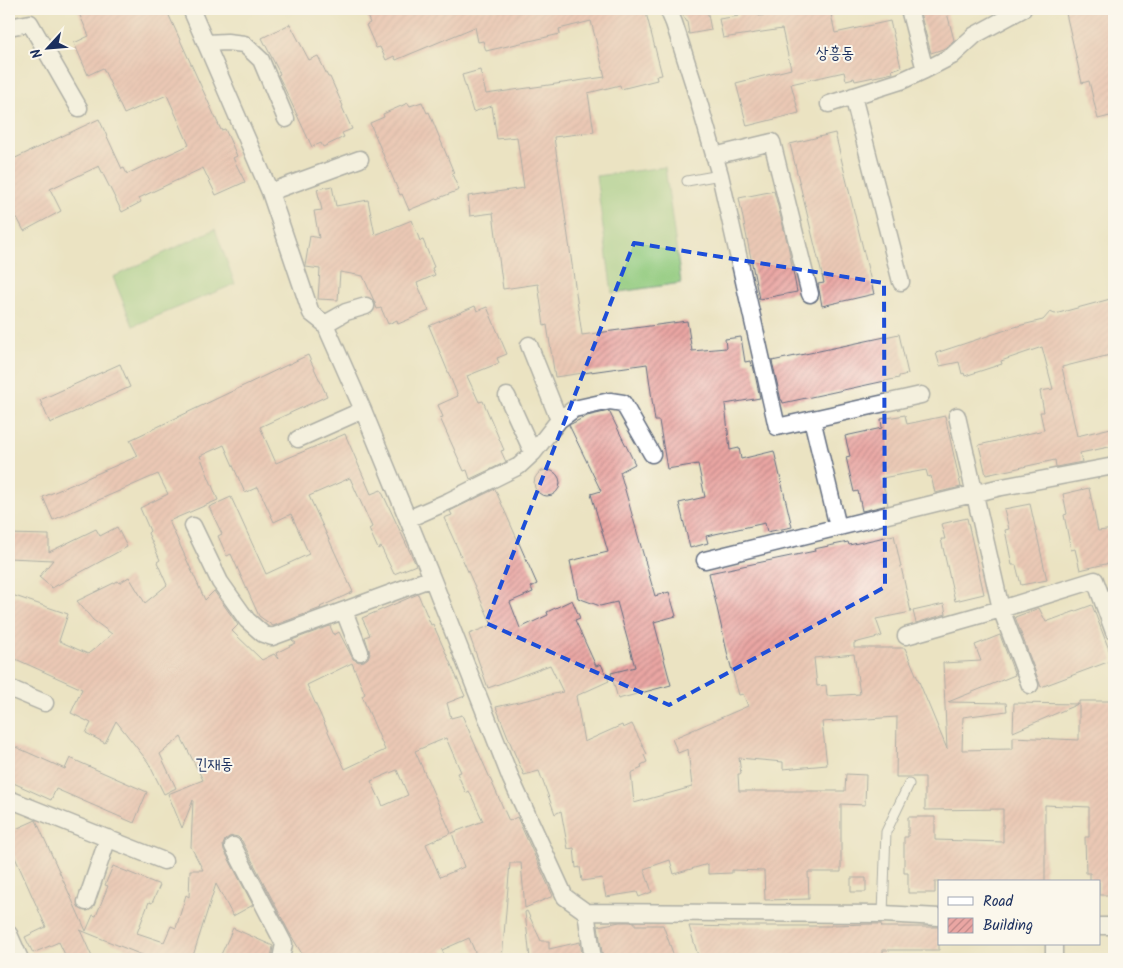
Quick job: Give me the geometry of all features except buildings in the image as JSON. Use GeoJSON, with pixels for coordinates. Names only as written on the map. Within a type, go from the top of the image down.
{"type":"FeatureCollection","features":[{"type":"Feature","properties":{"kind":"street"},"geometry":{"type":"LineString","coordinates":[[191,9],[270,192],[311,313],[325,324],[363,410],[432,578],[511,779],[565,897],[586,912],[883,914],[938,917]]}},
{"type":"Feature","properties":{"kind":"street"},"geometry":{"type":"LineString","coordinates":[[668,9],[693,82],[720,175],[776,427],[921,395]]}},
{"type":"Feature","properties":{"kind":"street"},"geometry":{"type":"LineString","coordinates":[[909,9],[925,70]]}},
{"type":"Feature","properties":{"kind":"street"},"geometry":{"type":"LineString","coordinates":[[828,104],[901,81],[925,70],[952,56],[975,35],[1023,9]]}},
{"type":"Feature","properties":{"kind":"street"},"geometry":{"type":"LineString","coordinates":[[9,27],[30,23],[79,108]]}},
{"type":"Feature","properties":{"kind":"street"},"geometry":{"type":"LineString","coordinates":[[206,43],[227,42],[244,44],[261,60],[286,119]]}},
{"type":"Feature","properties":{"kind":"street"},"geometry":{"type":"LineString","coordinates":[[853,96],[901,282]]}},
{"type":"Feature","properties":{"kind":"street"},"geometry":{"type":"LineString","coordinates":[[714,156],[772,142],[810,294]]}},
{"type":"Feature","properties":{"kind":"street"},"geometry":{"type":"LineString","coordinates":[[270,192],[360,159]]}},
{"type":"Feature","properties":{"kind":"street"},"geometry":{"type":"LineString","coordinates":[[325,324],[346,312],[366,306]]}},
{"type":"Feature","properties":{"kind":"street"},"geometry":{"type":"LineString","coordinates":[[529,344],[560,420]]}},
{"type":"Feature","properties":{"kind":"street"},"geometry":{"type":"LineString","coordinates":[[507,396],[533,453]]}},
{"type":"Feature","properties":{"kind":"street"},"geometry":{"type":"LineString","coordinates":[[408,519],[519,466],[533,453],[560,420],[574,409],[610,401],[623,403],[652,454]]}},
{"type":"Feature","properties":{"kind":"street"},"geometry":{"type":"LineString","coordinates":[[298,439],[363,410]]}},
{"type":"Feature","properties":{"kind":"street"},"geometry":{"type":"LineString","coordinates":[[957,416],[1001,609],[1030,685]]}},
{"type":"Feature","properties":{"kind":"street"},"geometry":{"type":"LineString","coordinates":[[812,419],[838,527]]}},
{"type":"Feature","properties":{"kind":"street"},"geometry":{"type":"LineString","coordinates":[[705,560],[997,488],[1114,466]]}},
{"type":"Feature","properties":{"kind":"street"},"geometry":{"type":"LineString","coordinates":[[193,526],[220,582],[247,620],[263,634],[272,637],[432,578]]}},
{"type":"Feature","properties":{"kind":"street"},"geometry":{"type":"LineString","coordinates":[[906,636],[1095,580],[1114,632]]}},
{"type":"Feature","properties":{"kind":"street"},"geometry":{"type":"LineString","coordinates":[[344,611],[360,652]]}},
{"type":"Feature","properties":{"kind":"street"},"geometry":{"type":"LineString","coordinates":[[9,688],[45,703]]}},
{"type":"Feature","properties":{"kind":"street"},"geometry":{"type":"LineString","coordinates":[[9,799],[164,861]]}},
{"type":"Feature","properties":{"kind":"street"},"geometry":{"type":"LineString","coordinates":[[86,902],[108,838]]}},
{"type":"Feature","properties":{"kind":"street"},"geometry":{"type":"LineString","coordinates":[[233,846],[284,944],[281,959]]}},
{"type":"Feature","properties":{"kind":"street"},"geometry":{"type":"LineString","coordinates":[[586,912],[593,959]]}},
{"type":"Feature","properties":{"kind":"street"},"geometry":{"type":"LineString","coordinates":[[1100,926],[1114,926]]}},
{"type":"Feature","properties":{"kind":"street"},"geometry":{"type":"LineString","coordinates":[[9,934],[20,959]]}},
{"type":"Feature","properties":{"kind":"street"},"geometry":{"type":"LineString","coordinates":[[1054,946],[1054,959]]}},
{"type":"Feature","properties":{"kind":"lane"},"geometry":{"type":"LineString","coordinates":[[687,181],[720,175]]}},
{"type":"Feature","properties":{"kind":"lane"},"geometry":{"type":"LineString","coordinates":[[883,914],[886,832],[909,784]]}},
{"type":"Feature","properties":{"kind":"highlighted area"},"geometry":{"type":"Polygon","coordinates":[[[634,243],[884,283],[885,587],[669,705],[486,623],[634,243]]]}},
{"type":"Feature","properties":{"kind":"green space"},"geometry":{"type":"Polygon","coordinates":[[[665,167],[681,283],[612,293],[596,176],[665,167]]]}},
{"type":"Feature","properties":{"kind":"green space"},"geometry":{"type":"Polygon","coordinates":[[[215,229],[235,284],[133,326],[113,277],[215,229]]]}},
{"type":"Feature","properties":{"kind":"district","name":"상흥동"},"geometry":{"type":"Point","coordinates":[835,52]}},
{"type":"Feature","properties":{"kind":"district","name":"긴재동"},"geometry":{"type":"Point","coordinates":[214,763]}}]}
